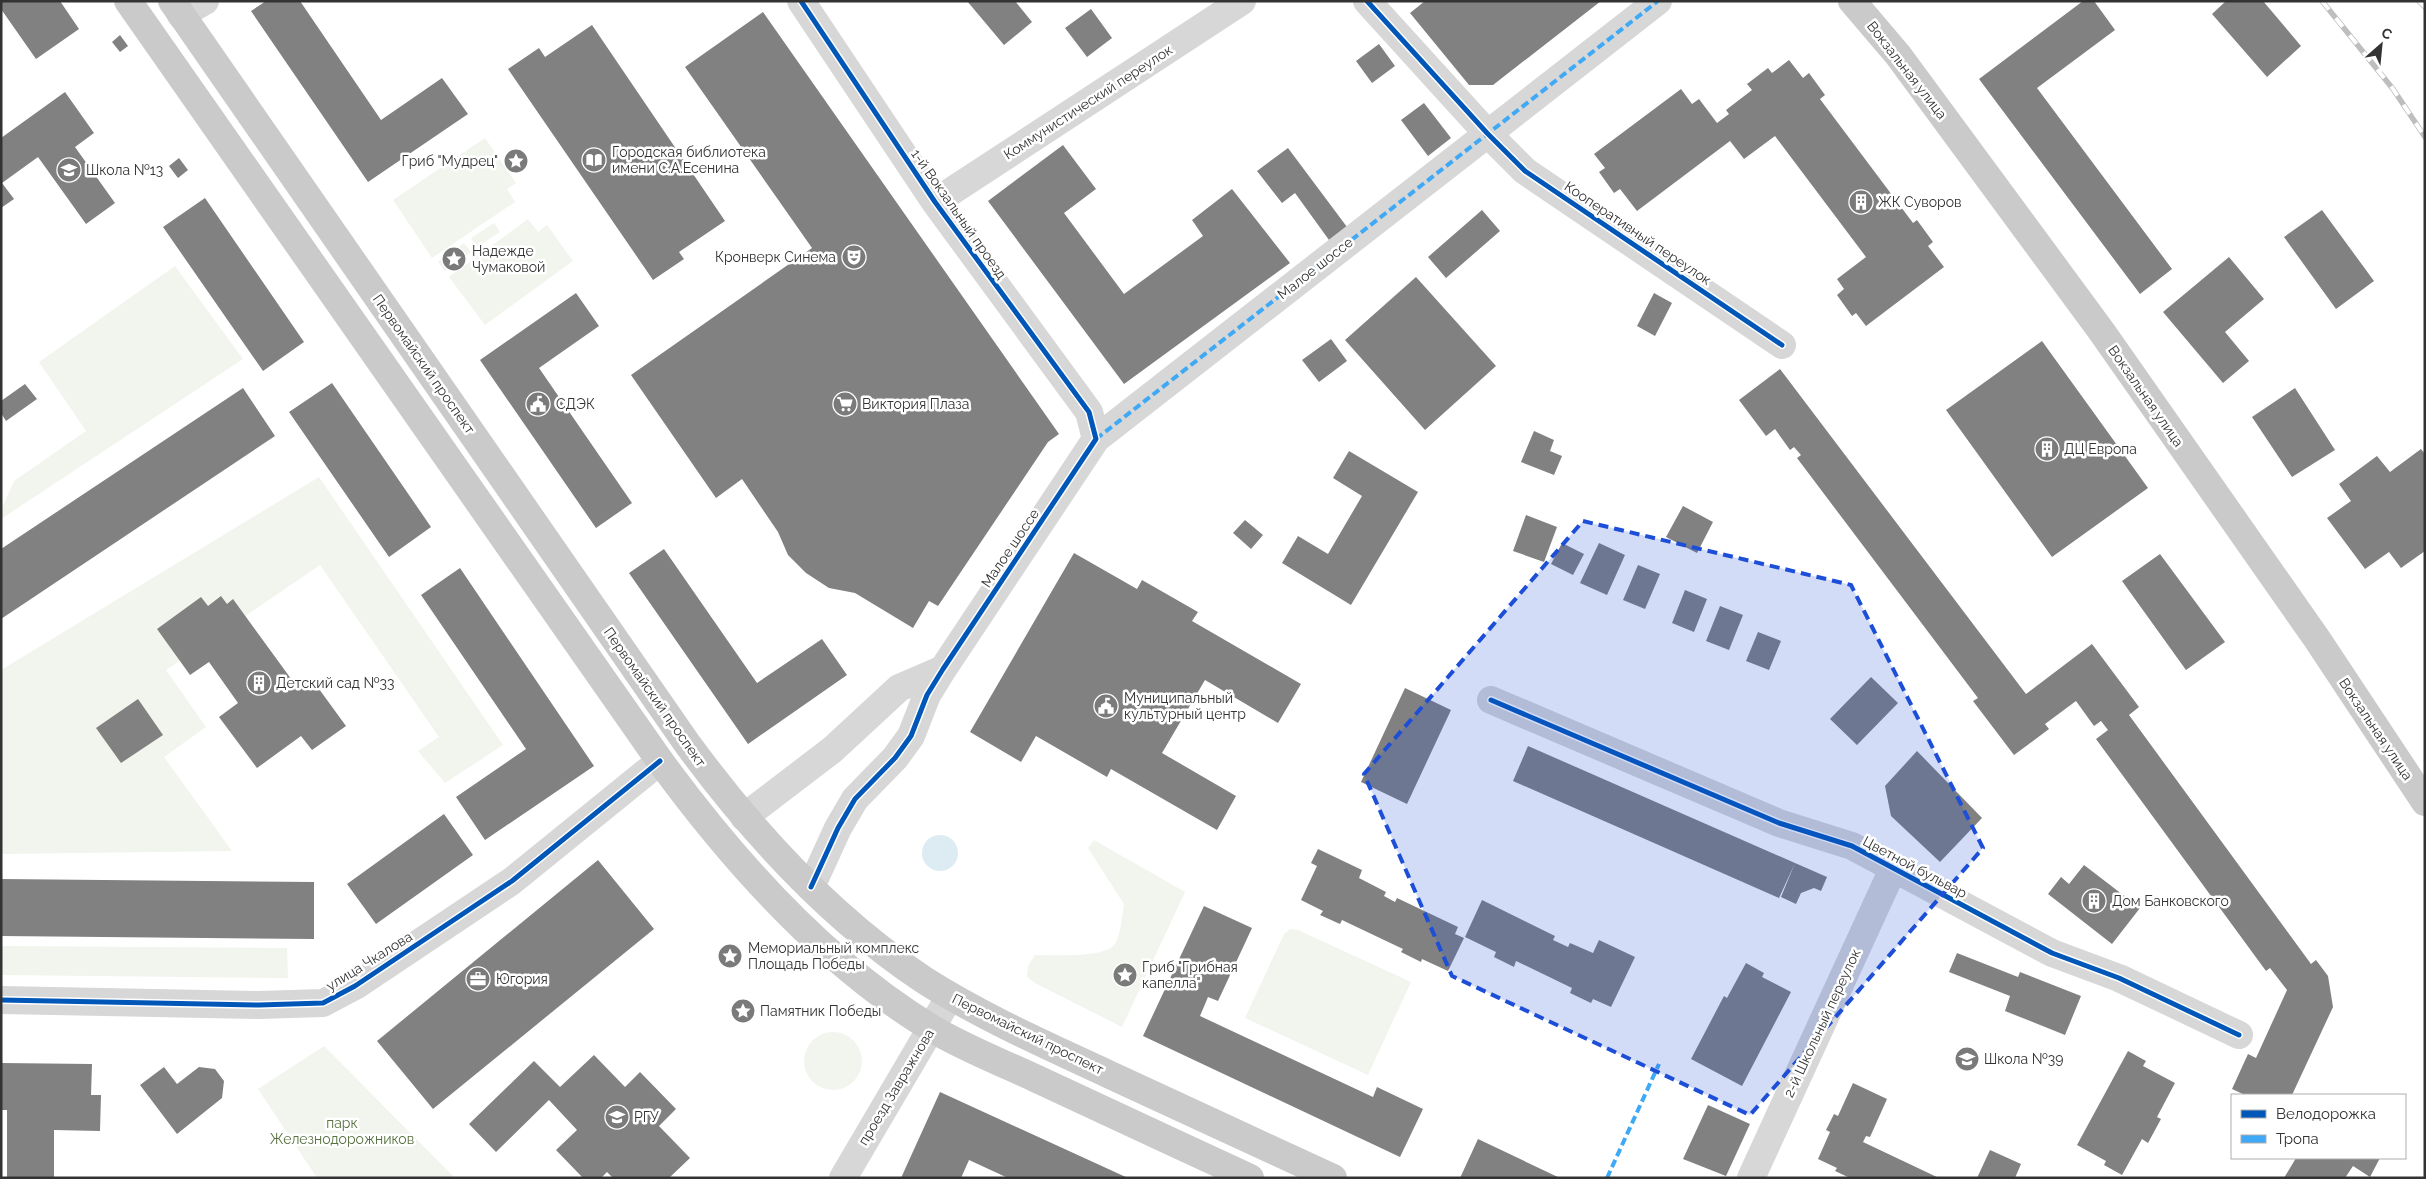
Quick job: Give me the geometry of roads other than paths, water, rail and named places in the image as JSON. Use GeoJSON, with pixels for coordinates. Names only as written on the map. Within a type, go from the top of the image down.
{"type":"FeatureCollection","features":[{"type":"Feature","properties":{"kind":"main road"},"geometry":{"type":"LineString","coordinates":[[128,1],[660,762],[698,814],[739,862],[800,925],[871,986],[931,1028],[1250,1178]]}},
{"type":"Feature","properties":{"kind":"main road","name":"Вокзальная улица"},"geometry":{"type":"LineString","coordinates":[[1852,1],[1898,55],[2102,332],[2316,639],[2425,802]]}},
{"type":"Feature","properties":{"kind":"main road","name":"Первомайский проспект"},"geometry":{"type":"LineString","coordinates":[[177,8],[686,742],[725,796],[811,887],[891,955],[950,996],[1082,1062],[1332,1178]]}},
{"type":"Feature","properties":{"kind":"street"},"geometry":{"type":"LineString","coordinates":[[177,8],[205,1]]}},
{"type":"Feature","properties":{"kind":"street","name":"1-й Вокзальный проезд"},"geometry":{"type":"LineString","coordinates":[[801,1],[934,202],[1089,412],[1096,439]]}},
{"type":"Feature","properties":{"kind":"street","name":"Коммунистический переулок"},"geometry":{"type":"LineString","coordinates":[[934,202],[1242,1]]}},
{"type":"Feature","properties":{"kind":"street","name":"Кооперативный переулок"},"geometry":{"type":"LineString","coordinates":[[1367,1],[1487,133],[1526,170],[1782,345]]}},
{"type":"Feature","properties":{"kind":"street","name":"Малое шоссе"},"geometry":{"type":"LineString","coordinates":[[811,887],[838,828],[855,799],[895,758],[911,736],[927,695],[943,669],[1096,439],[1658,1]]}},
{"type":"Feature","properties":{"kind":"street"},"geometry":{"type":"LineString","coordinates":[[744,817],[832,750],[899,688],[943,669]]}},
{"type":"Feature","properties":{"kind":"street","name":"Цветной бульвар"},"geometry":{"type":"LineString","coordinates":[[1491,700],[1779,823],[1852,846],[2052,954],[2119,978],[2239,1035]]}},
{"type":"Feature","properties":{"kind":"street","name":"улица Чкалова"},"geometry":{"type":"LineString","coordinates":[[1,1000],[259,1005],[323,1003],[355,986],[512,881],[660,762]]}},
{"type":"Feature","properties":{"kind":"street","name":"2-й Школьный переулок"},"geometry":{"type":"LineString","coordinates":[[1751,1178],[1893,869]]}},
{"type":"Feature","properties":{"kind":"street","name":"проезд Завражнова"},"geometry":{"type":"LineString","coordinates":[[843,1178],[950,996]]}},
{"type":"Feature","properties":{"kind":"railway"},"geometry":{"type":"LineString","coordinates":[[2322,1],[2393,89],[2425,137]]}},
{"type":"Feature","properties":{"kind":"railway"},"geometry":{"type":"LineString","coordinates":[[2419,1],[2425,7]]}},
{"type":"Feature","properties":{"kind":"place","name":"Городская библиотека имени С.А.Есенина"},"geometry":{"type":"Point","coordinates":[594,160]}},
{"type":"Feature","properties":{"kind":"place","name":"Гриб \"Мудрец\""},"geometry":{"type":"Point","coordinates":[516,161]}},
{"type":"Feature","properties":{"kind":"place","name":"Школа №13"},"geometry":{"type":"Point","coordinates":[69,170]}},
{"type":"Feature","properties":{"kind":"place","name":"ЖК Суворов"},"geometry":{"type":"Point","coordinates":[1861,202]}},
{"type":"Feature","properties":{"kind":"place","name":"Кронверк Синема"},"geometry":{"type":"Point","coordinates":[854,257]}},
{"type":"Feature","properties":{"kind":"place","name":"Надежде Чумаковой"},"geometry":{"type":"Point","coordinates":[454,259]}},
{"type":"Feature","properties":{"kind":"place","name":"СДЭК"},"geometry":{"type":"Point","coordinates":[538,404]}},
{"type":"Feature","properties":{"kind":"place","name":"Виктория Плаза"},"geometry":{"type":"Point","coordinates":[845,404]}},
{"type":"Feature","properties":{"kind":"place","name":"ДЦ Европа"},"geometry":{"type":"Point","coordinates":[2047,449]}},
{"type":"Feature","properties":{"kind":"place","name":"Детский сад №33"},"geometry":{"type":"Point","coordinates":[259,683]}},
{"type":"Feature","properties":{"kind":"place","name":"Муниципальный культурный центр"},"geometry":{"type":"Point","coordinates":[1106,706]}},
{"type":"Feature","properties":{"kind":"place","name":"Дом Банковского"},"geometry":{"type":"Point","coordinates":[2094,901]}},
{"type":"Feature","properties":{"kind":"place","name":"Мемориальный комплекс Площадь Победы"},"geometry":{"type":"Point","coordinates":[730,956]}},
{"type":"Feature","properties":{"kind":"place","name":"Гриб \"Грибная капелла\""},"geometry":{"type":"Point","coordinates":[1125,975]}},
{"type":"Feature","properties":{"kind":"place","name":"Югория"},"geometry":{"type":"Point","coordinates":[478,979]}},
{"type":"Feature","properties":{"kind":"place","name":"Памятник Победы"},"geometry":{"type":"Point","coordinates":[743,1011]}},
{"type":"Feature","properties":{"kind":"place","name":"Школа №39"},"geometry":{"type":"Point","coordinates":[1967,1059]}},
{"type":"Feature","properties":{"kind":"place","name":"РГУ"},"geometry":{"type":"Point","coordinates":[617,1117]}},
{"type":"Feature","properties":{"kind":"park label","name":"парк Железнодорожников"},"geometry":{"type":"Point","coordinates":[342,1132]}}]}
